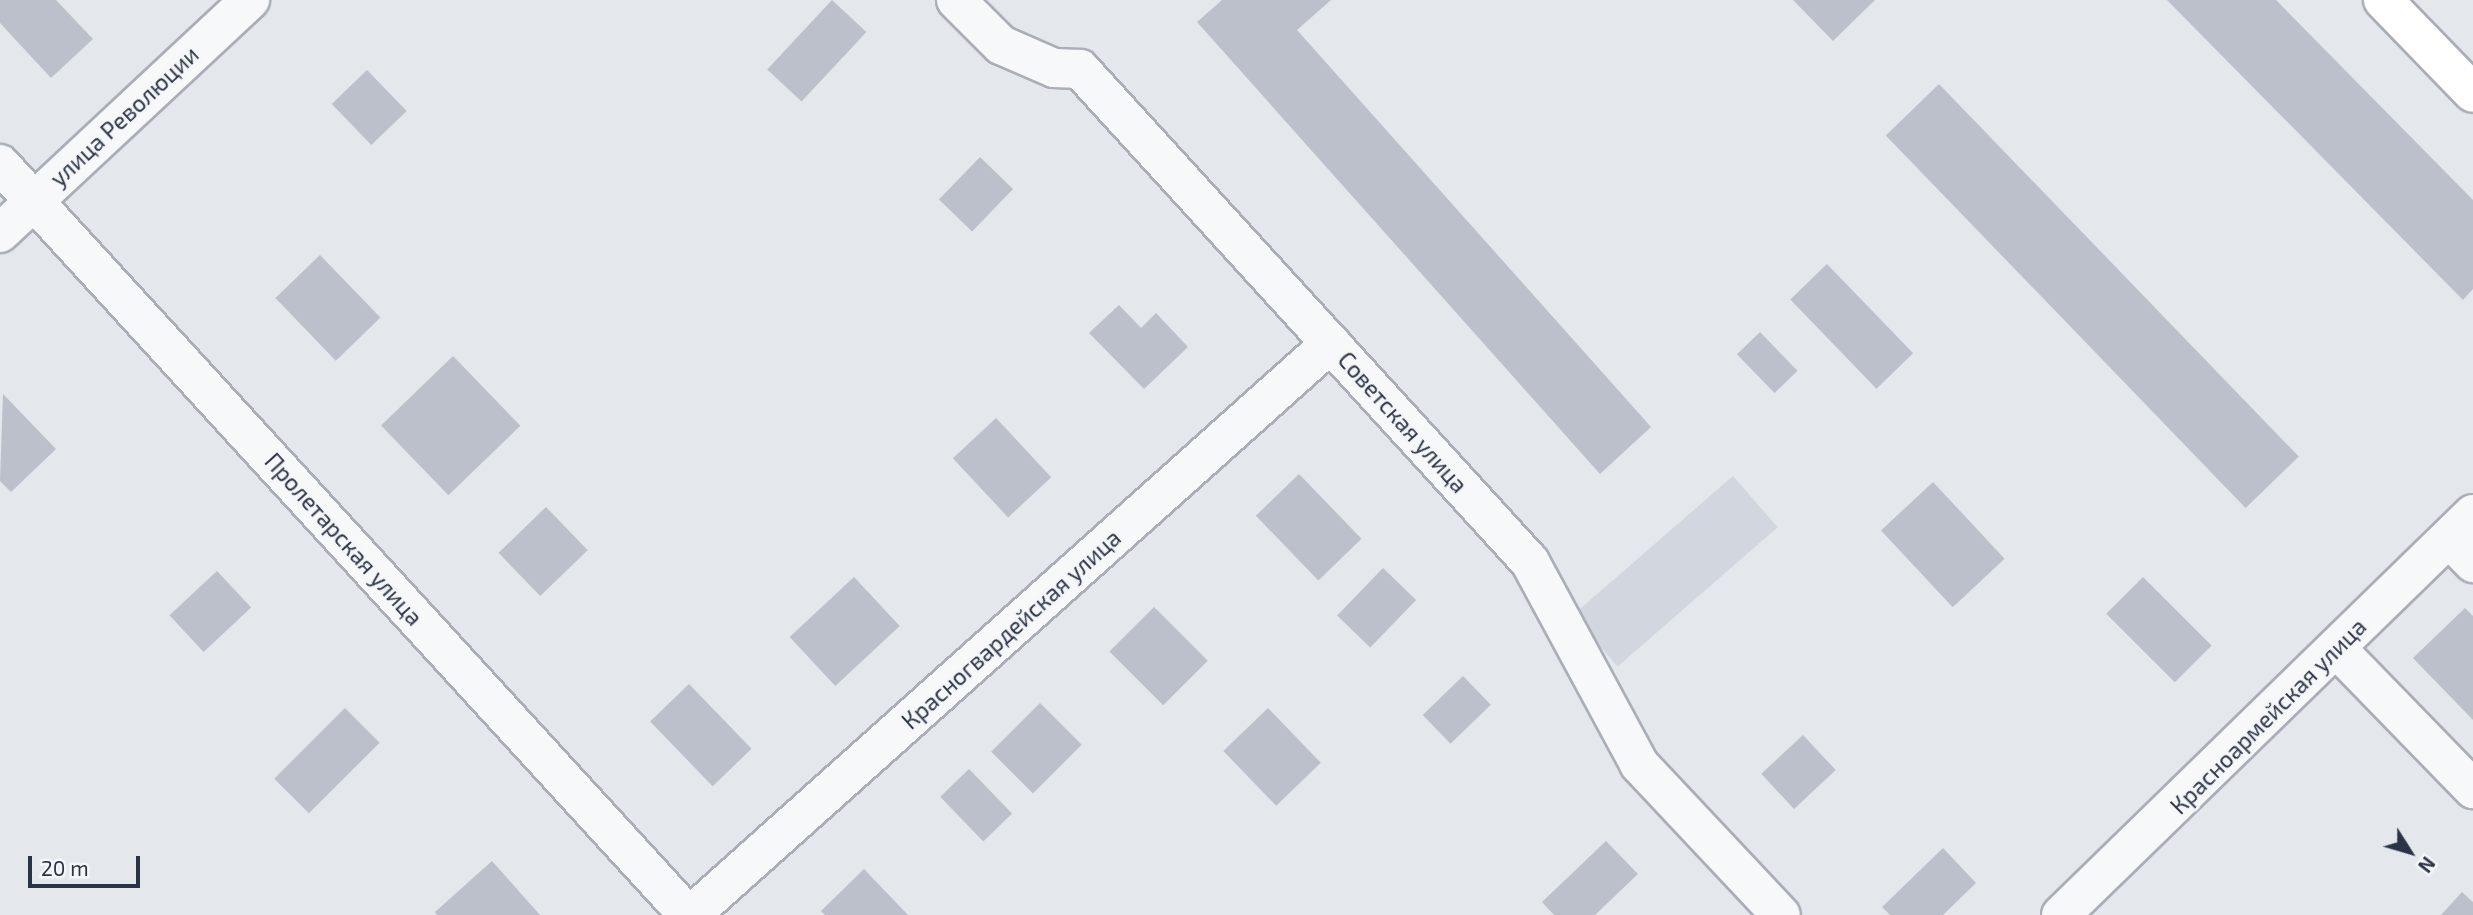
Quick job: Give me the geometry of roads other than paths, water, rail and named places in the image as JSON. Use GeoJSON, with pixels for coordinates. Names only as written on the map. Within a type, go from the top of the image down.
{"type":"FeatureCollection","features":[{"type":"Feature","properties":{"kind":"main road"},"geometry":{"type":"LineString","coordinates":[[2383,0],[2473,93]]}},
{"type":"Feature","properties":{"kind":"street","name":"улица Революции"},"geometry":{"type":"LineString","coordinates":[[0,233],[250,0]]}},
{"type":"Feature","properties":{"kind":"street","name":"Советская улица"},"geometry":{"type":"LineString","coordinates":[[956,0],[1001,45],[1041,64],[1080,69],[1530,562],[1639,765],[1781,915]]}},
{"type":"Feature","properties":{"kind":"street","name":"Пролетарская улица"},"geometry":{"type":"LineString","coordinates":[[0,164],[689,915]]}},
{"type":"Feature","properties":{"kind":"street","name":"Красногвардейская улица"},"geometry":{"type":"LineString","coordinates":[[689,915],[1331,342]]}},
{"type":"Feature","properties":{"kind":"street","name":"Красноармейская улица"},"geometry":{"type":"LineString","coordinates":[[2062,915],[2336,648],[2465,538]]}},
{"type":"Feature","properties":{"kind":"street"},"geometry":{"type":"LineString","coordinates":[[2336,648],[2473,789]]}}]}
